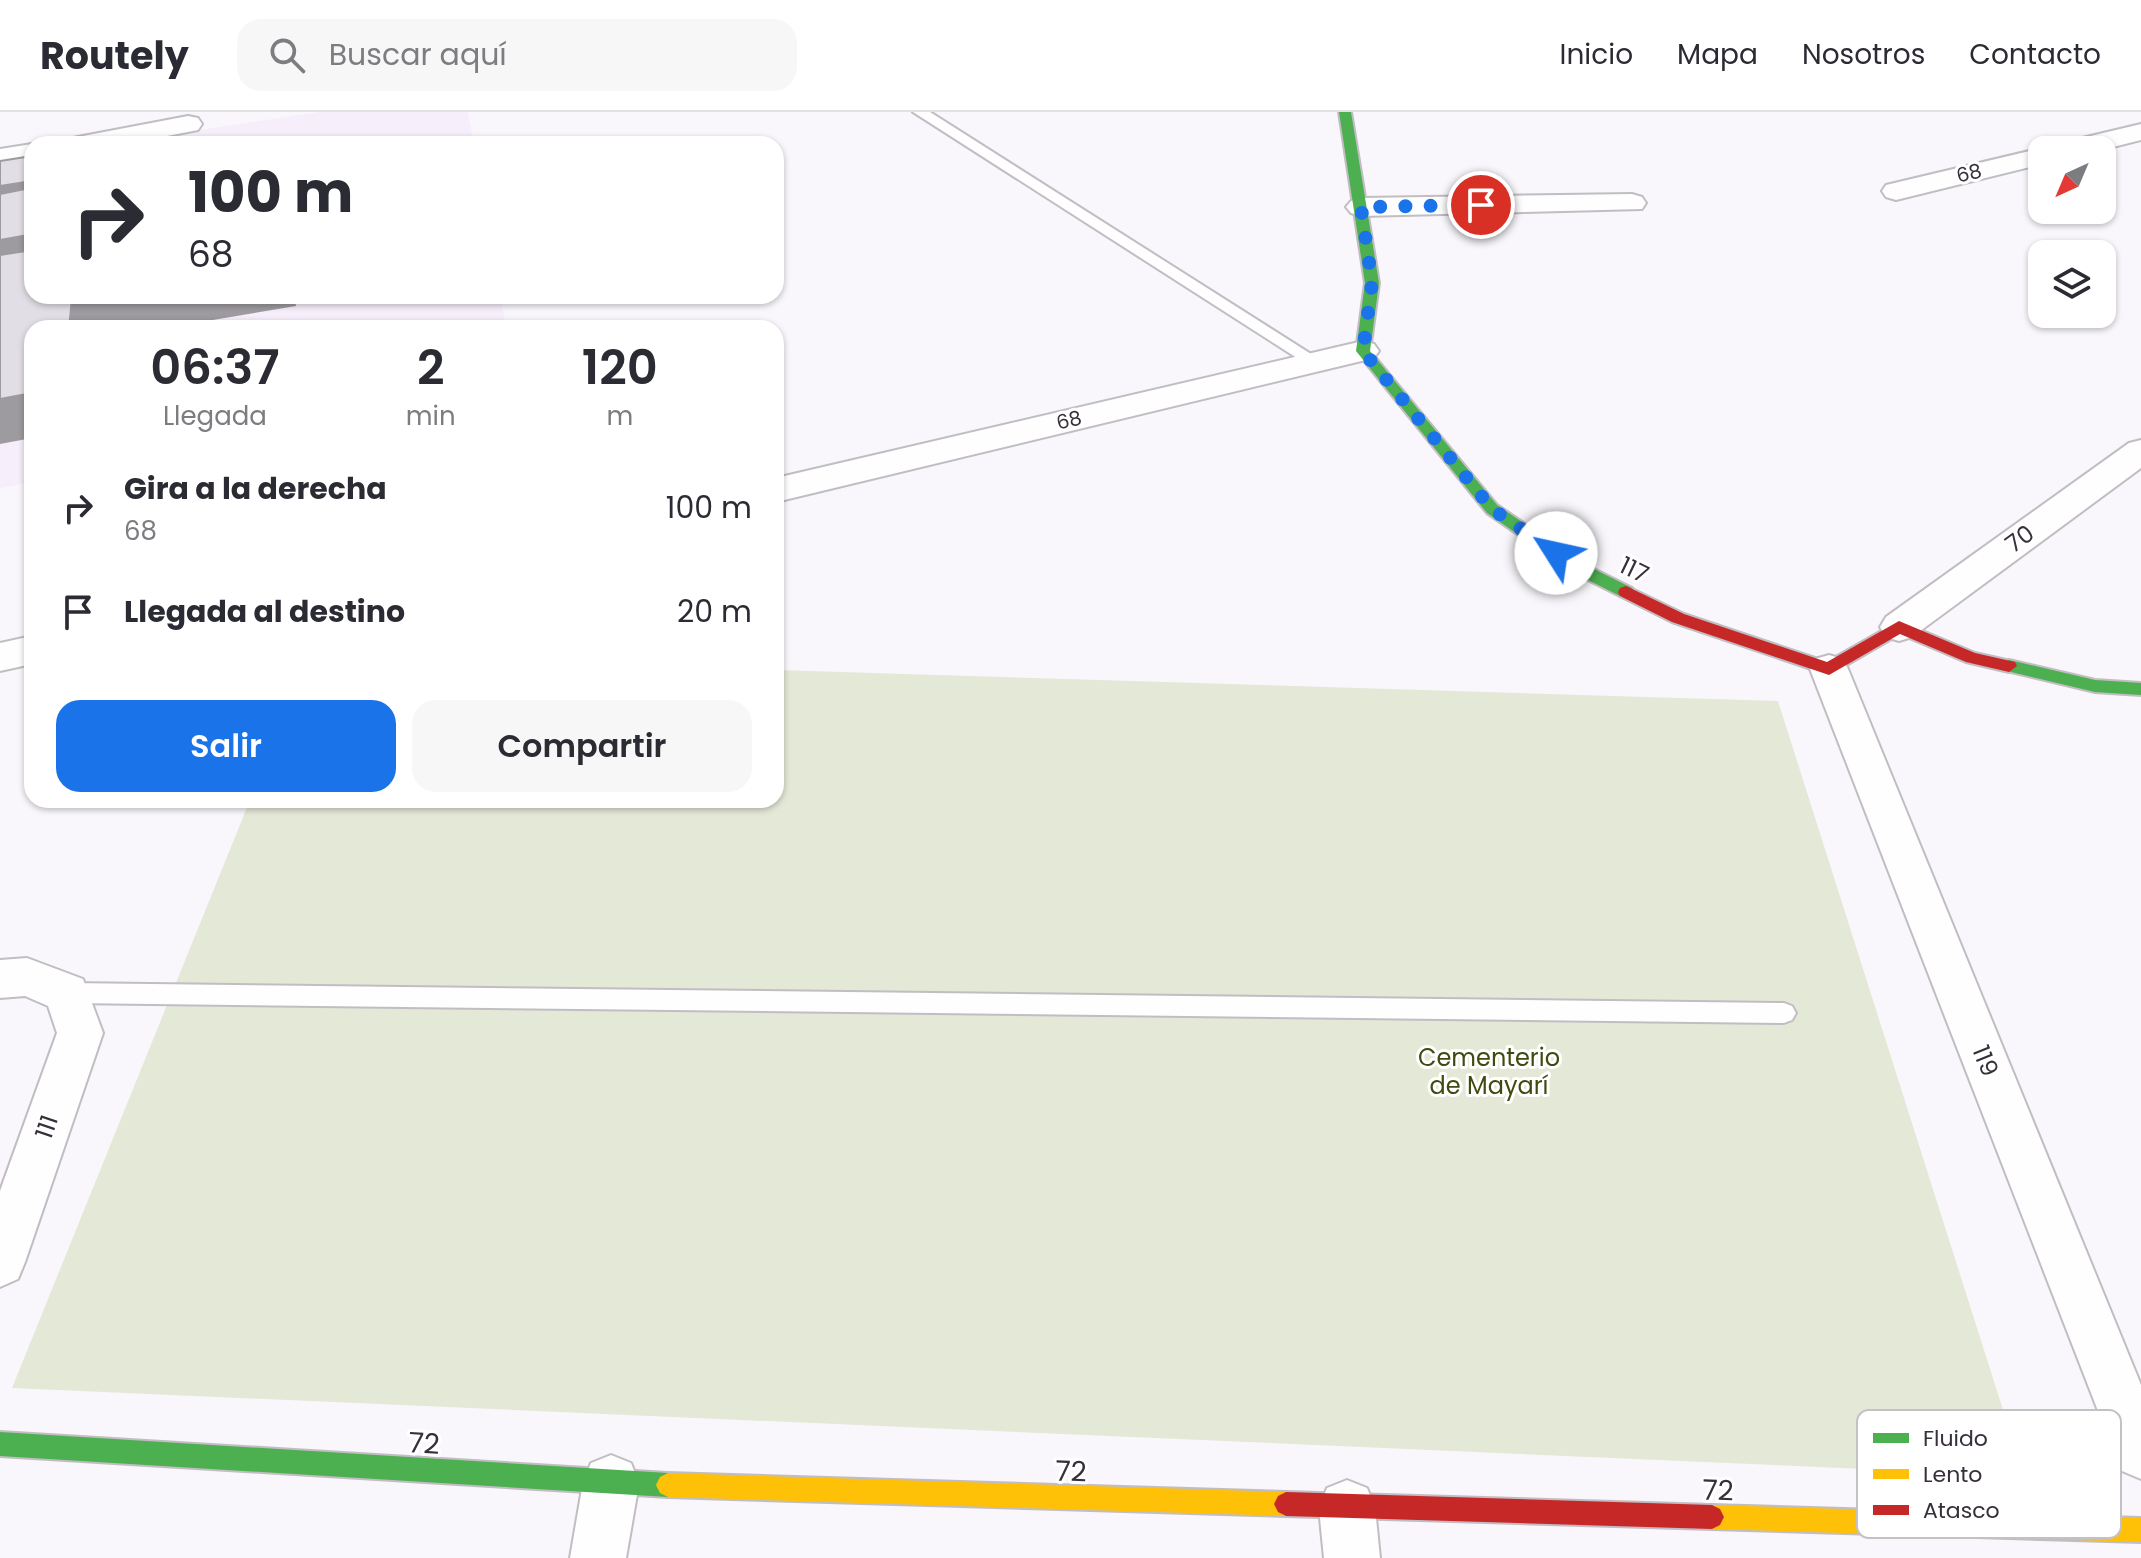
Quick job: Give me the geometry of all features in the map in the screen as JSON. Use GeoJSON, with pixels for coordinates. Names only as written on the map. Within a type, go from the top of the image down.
{"type":"FeatureCollection","features":[{"type":"Feature","properties":{"kind":"street"},"geometry":{"type":"LineString","coordinates":[[1345,112],[1372,283],[1363,351]]}},
{"type":"Feature","properties":{"kind":"street"},"geometry":{"type":"LineString","coordinates":[[126,136],[188,124]]}},
{"type":"Feature","properties":{"kind":"street"},"geometry":{"type":"LineString","coordinates":[[2116,138],[2141,132]]}},
{"type":"Feature","properties":{"kind":"street"},"geometry":{"type":"LineString","coordinates":[[0,157],[24,153]]}},
{"type":"Feature","properties":{"kind":"street","name":"68"},"geometry":{"type":"LineString","coordinates":[[1896,191],[2028,159]]}},
{"type":"Feature","properties":{"kind":"street"},"geometry":{"type":"LineString","coordinates":[[1361,207],[1632,203]]}},
{"type":"Feature","properties":{"kind":"street","name":"68"},"geometry":{"type":"LineString","coordinates":[[784,488],[1363,351]]}},
{"type":"Feature","properties":{"kind":"street","name":"117"},"geometry":{"type":"LineString","coordinates":[[1363,351],[1492,509],[1578,568],[1678,618],[1829,669]]}},
{"type":"Feature","properties":{"kind":"street","name":"70"},"geometry":{"type":"LineString","coordinates":[[1899,627],[2141,451]]}},
{"type":"Feature","properties":{"kind":"street"},"geometry":{"type":"LineString","coordinates":[[1829,669],[1899,627],[1972,658],[2095,686],[2141,689]]}},
{"type":"Feature","properties":{"kind":"street"},"geometry":{"type":"LineString","coordinates":[[0,657],[24,652]]}},
{"type":"Feature","properties":{"kind":"street","name":"119"},"geometry":{"type":"LineString","coordinates":[[1829,669],[2141,1452]]}},
{"type":"Feature","properties":{"kind":"street"},"geometry":{"type":"LineString","coordinates":[[0,979],[27,977],[67,993]]}},
{"type":"Feature","properties":{"kind":"street","name":"111"},"geometry":{"type":"LineString","coordinates":[[0,1262],[80,1033],[67,993]]}},
{"type":"Feature","properties":{"kind":"street","name":"72"},"geometry":{"type":"LineString","coordinates":[[0,1444],[1350,1533],[1857,1531]]}},
{"type":"Feature","properties":{"kind":"street"},"geometry":{"type":"LineString","coordinates":[[598,1558],[611,1483]]}},
{"type":"Feature","properties":{"kind":"street","name":"72"},"geometry":{"type":"LineString","coordinates":[[2121,1530],[2141,1530]]}},
{"type":"Feature","properties":{"kind":"lane"},"geometry":{"type":"LineString","coordinates":[[920,112],[1314,361]]}},
{"type":"Feature","properties":{"kind":"lane"},"geometry":{"type":"LineString","coordinates":[[67,993],[1784,1013]]}},
{"type":"Feature","properties":{"kind":"shaded area"},"geometry":{"type":"Polygon","coordinates":[[[320,112],[468,112],[472,136],[159,136],[320,112]]]}},
{"type":"Feature","properties":{"kind":"shaded area"},"geometry":{"type":"Polygon","coordinates":[[[24,156],[24,304],[502,304],[505,320],[24,320],[24,484],[0,488],[0,160],[24,156]]]}},
{"type":"Feature","properties":{"kind":"green space","name":"Cementerio de Mayarí"},"geometry":{"type":"Polygon","coordinates":[[[784,670],[1778,701],[2003,1410],[1857,1410],[1857,1469],[12,1388],[247,808],[784,808],[784,670]]]}},
{"type":"Feature","properties":{"kind":"building"},"geometry":{"type":"Polygon","coordinates":[[[24,157],[24,182],[0,186],[0,161],[24,157]]]}},
{"type":"Feature","properties":{"kind":"building"},"geometry":{"type":"Polygon","coordinates":[[[24,189],[24,236],[0,240],[0,194],[24,189]]]}},
{"type":"Feature","properties":{"kind":"building"},"geometry":{"type":"Polygon","coordinates":[[[24,251],[24,304],[71,304],[70,320],[24,320],[24,394],[0,399],[0,255],[24,251]]]}},
{"type":"Feature","properties":{"kind":"traffic: fast"},"geometry":{"type":"LineString","coordinates":[[1345,112],[1372,283],[1363,351],[1492,509],[1578,568],[1626,592]]}},
{"type":"Feature","properties":{"kind":"traffic: fast"},"geometry":{"type":"LineString","coordinates":[[2009,666],[2095,686],[2141,689]]}},
{"type":"Feature","properties":{"kind":"traffic: fast"},"geometry":{"type":"LineString","coordinates":[[0,1444],[668,1485]]}},
{"type":"Feature","properties":{"kind":"traffic: slow"},"geometry":{"type":"LineString","coordinates":[[668,1485],[1286,1504]]}},
{"type":"Feature","properties":{"kind":"traffic: slow"},"geometry":{"type":"LineString","coordinates":[[1712,1517],[1857,1521]]}},
{"type":"Feature","properties":{"kind":"traffic: slow"},"geometry":{"type":"LineString","coordinates":[[2121,1529],[2141,1530]]}},
{"type":"Feature","properties":{"kind":"traffic: jam"},"geometry":{"type":"LineString","coordinates":[[1626,592],[1678,618],[1829,669],[1899,627],[1972,658],[2009,666]]}},
{"type":"Feature","properties":{"kind":"traffic: jam"},"geometry":{"type":"LineString","coordinates":[[1286,1504],[1712,1517]]}},
{"type":"Feature","properties":{"kind":"route"},"geometry":{"type":"LineString","coordinates":[[1481,205],[1361,207],[1372,283],[1363,351],[1492,509],[1556,553]]}}]}
